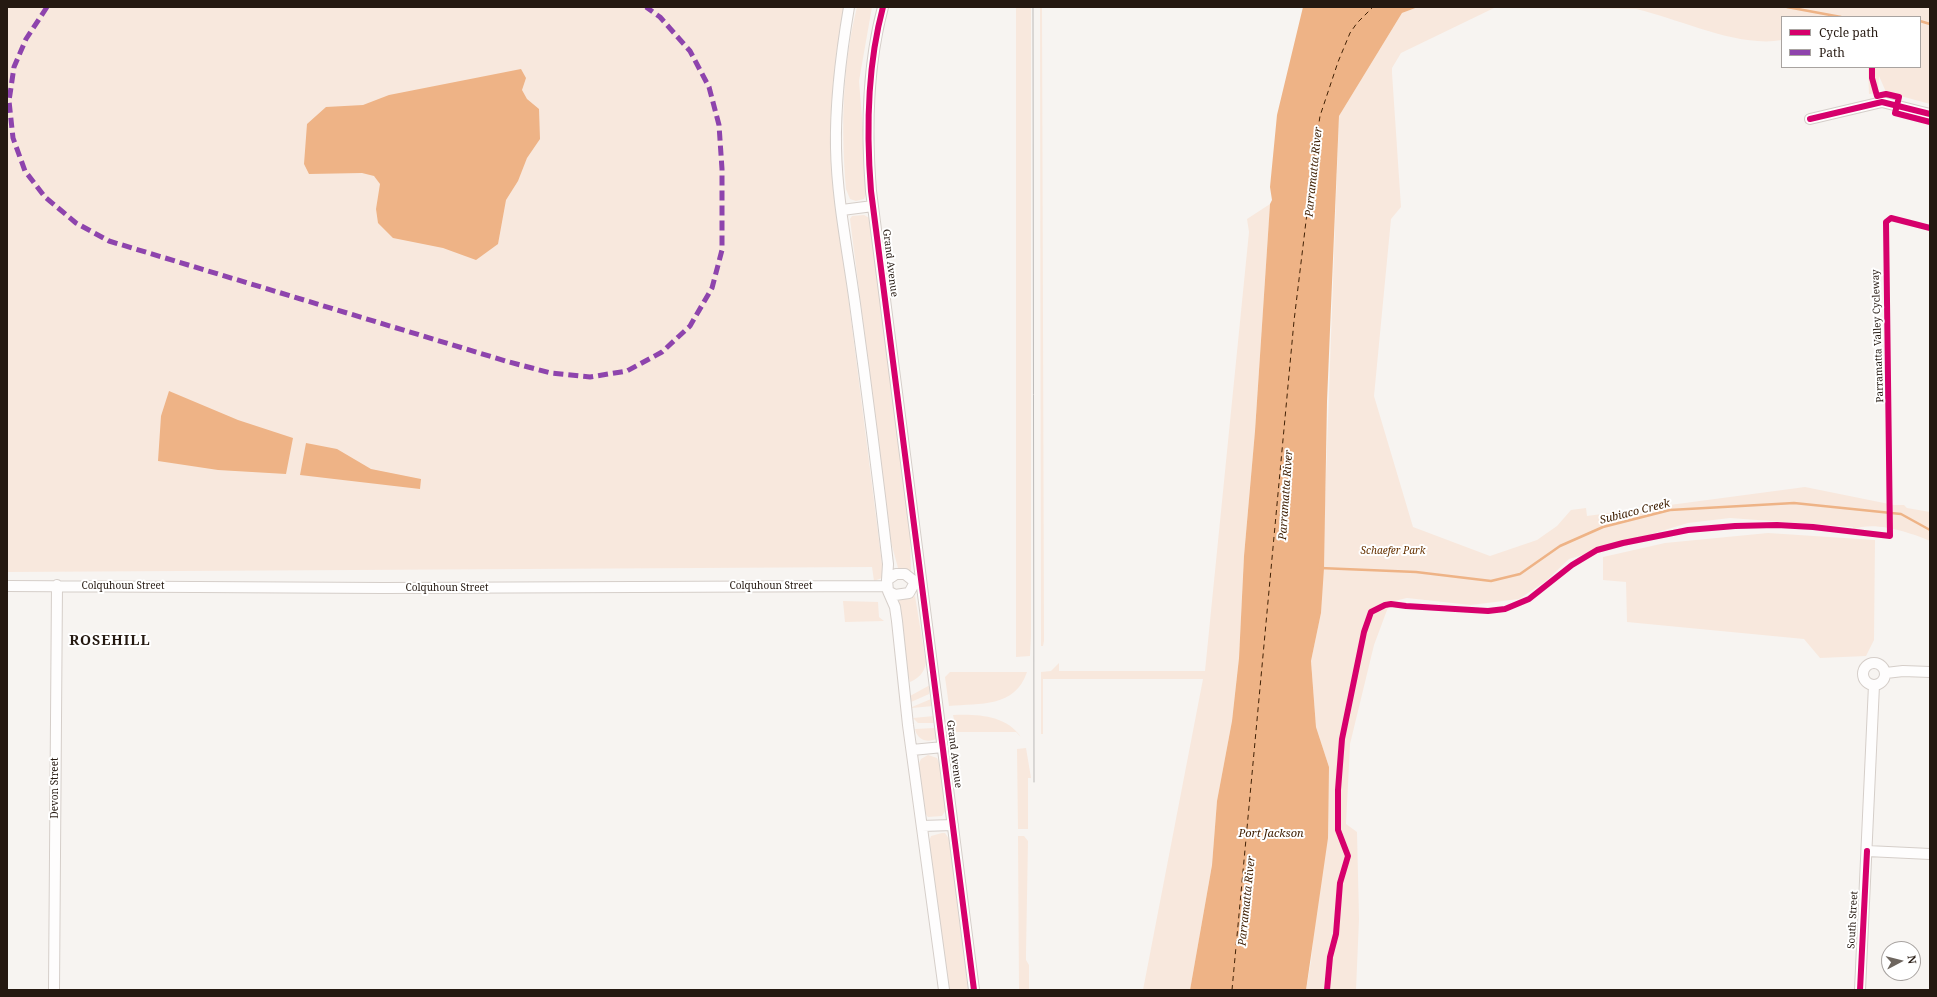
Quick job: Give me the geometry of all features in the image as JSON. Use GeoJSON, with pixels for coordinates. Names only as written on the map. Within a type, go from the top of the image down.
{"type":"FeatureCollection","features":[{"type":"Feature","properties":{"kind":"street"},"geometry":{"type":"LineString","coordinates":[[849,7],[842,48],[836,102],[836,149],[842,210],[876,457],[888,564],[887,585],[898,621],[912,750],[944,990]]}},
{"type":"Feature","properties":{"kind":"street","name":"Grand Avenue"},"geometry":{"type":"LineString","coordinates":[[883,7],[872,60],[868,108],[868,143],[873,206],[974,990]]}},
{"type":"Feature","properties":{"kind":"street"},"geometry":{"type":"LineString","coordinates":[[1810,119],[1882,102],[1930,114]]}},
{"type":"Feature","properties":{"kind":"street"},"geometry":{"type":"LineString","coordinates":[[842,210],[873,206]]}},
{"type":"Feature","properties":{"kind":"street","name":"Grand Avenue"},"geometry":{"type":"LineString","coordinates":[[913,521],[915,582],[923,627],[932,659]]}},
{"type":"Feature","properties":{"kind":"street"},"geometry":{"type":"LineString","coordinates":[[899,573],[909,576],[915,582],[910,592],[895,595],[887,585],[891,576],[899,573]]}},
{"type":"Feature","properties":{"kind":"street","name":"Colquhoun Street"},"geometry":{"type":"LineString","coordinates":[[7,586],[57,585],[384,588],[887,585]]}},
{"type":"Feature","properties":{"kind":"street","name":"Devon Street"},"geometry":{"type":"LineString","coordinates":[[54,990],[57,585]]}},
{"type":"Feature","properties":{"kind":"street"},"geometry":{"type":"LineString","coordinates":[[1870,663],[1881,665],[1886,673],[1882,682],[1874,685],[1865,681],[1863,674],[1864,668],[1870,663]]}},
{"type":"Feature","properties":{"kind":"street"},"geometry":{"type":"LineString","coordinates":[[1886,673],[1904,671],[1930,672]]}},
{"type":"Feature","properties":{"kind":"street","name":"South Street"},"geometry":{"type":"LineString","coordinates":[[1860,990],[1874,685]]}},
{"type":"Feature","properties":{"kind":"street"},"geometry":{"type":"LineString","coordinates":[[912,750],[943,747]]}},
{"type":"Feature","properties":{"kind":"street"},"geometry":{"type":"LineString","coordinates":[[922,826],[953,825]]}},
{"type":"Feature","properties":{"kind":"street"},"geometry":{"type":"LineString","coordinates":[[1867,851],[1930,854]]}},
{"type":"Feature","properties":{"kind":"green space"},"geometry":{"type":"Polygon","coordinates":[[[7,7],[846,7],[836,55],[834,78],[838,216],[883,572],[882,578],[874,581],[872,567],[7,572],[7,7]]]}},
{"type":"Feature","properties":{"kind":"green space"},"geometry":{"type":"Polygon","coordinates":[[[857,7],[872,7],[859,81],[868,190],[864,199],[856,201],[850,199],[846,189],[843,120],[848,52],[857,7]]]}},
{"type":"Feature","properties":{"kind":"green space"},"geometry":{"type":"Polygon","coordinates":[[[1016,7],[1031,7],[1031,636],[1030,656],[1016,657],[1016,7]]]}},
{"type":"Feature","properties":{"kind":"green space"},"geometry":{"type":"Polygon","coordinates":[[[1040,7],[1042,7],[1043,646],[1041,646],[1040,7]]]}},
{"type":"Feature","properties":{"kind":"green space","name":"Schaefer Park"},"geometry":{"type":"Polygon","coordinates":[[[1418,7],[1930,7],[1930,104],[1886,92],[1879,76],[1878,93],[1869,94],[1868,68],[1921,68],[1921,16],[1781,16],[1781,40],[1765,41],[1747,40],[1728,36],[1636,9],[1494,8],[1401,53],[1392,68],[1392,73],[1401,207],[1391,219],[1374,396],[1413,527],[1490,556],[1537,540],[1557,526],[1571,510],[1586,508],[1587,516],[1805,487],[1894,505],[1904,505],[1907,508],[1930,512],[1930,541],[1903,531],[1881,527],[1861,527],[1853,530],[1853,527],[1730,518],[1688,523],[1569,559],[1546,581],[1519,599],[1471,605],[1407,598],[1390,602],[1374,645],[1350,744],[1346,824],[1357,832],[1359,919],[1356,990],[1306,990],[1311,961],[1329,767],[1316,727],[1311,661],[1321,613],[1339,116],[1402,13],[1418,7]]]}},
{"type":"Feature","properties":{"kind":"green space"},"geometry":{"type":"Polygon","coordinates":[[[1270,204],[1255,431],[1244,556],[1239,658],[1232,721],[1217,801],[1212,865],[1190,990],[1143,990],[1203,679],[1043,679],[1043,734],[1041,734],[1041,672],[1051,671],[1059,663],[1059,671],[1205,671],[1249,232],[1247,219],[1270,204]]]}},
{"type":"Feature","properties":{"kind":"green space"},"geometry":{"type":"Polygon","coordinates":[[[864,215],[871,219],[910,527],[911,572],[898,568],[891,542],[850,219],[852,216],[864,215]]]}},
{"type":"Feature","properties":{"kind":"green space"},"geometry":{"type":"Polygon","coordinates":[[[1768,533],[1875,540],[1874,640],[1866,656],[1820,658],[1804,639],[1627,622],[1626,582],[1603,580],[1603,557],[1665,543],[1768,533]]]}},
{"type":"Feature","properties":{"kind":"green space"},"geometry":{"type":"Polygon","coordinates":[[[915,596],[926,663],[921,675],[910,682],[904,658],[899,600],[915,596]]]}},
{"type":"Feature","properties":{"kind":"green space"},"geometry":{"type":"Polygon","coordinates":[[[843,601],[878,602],[879,617],[884,621],[845,622],[843,601]]]}},
{"type":"Feature","properties":{"kind":"green space"},"geometry":{"type":"Polygon","coordinates":[[[950,672],[1027,672],[1021,684],[1014,692],[1005,698],[984,703],[949,706],[945,677],[950,672]]]}},
{"type":"Feature","properties":{"kind":"green space"},"geometry":{"type":"Polygon","coordinates":[[[930,685],[929,694],[911,702],[910,696],[930,685]]]}},
{"type":"Feature","properties":{"kind":"green space"},"geometry":{"type":"Polygon","coordinates":[[[931,699],[933,706],[912,708],[912,707],[931,699]]]}},
{"type":"Feature","properties":{"kind":"green space"},"geometry":{"type":"Polygon","coordinates":[[[953,715],[990,717],[1007,724],[1015,730],[1021,737],[1016,732],[954,732],[952,730],[950,719],[954,719],[953,715]]]}},
{"type":"Feature","properties":{"kind":"green space"},"geometry":{"type":"Polygon","coordinates":[[[934,716],[934,723],[918,723],[913,718],[934,716]]]}},
{"type":"Feature","properties":{"kind":"green space"},"geometry":{"type":"Polygon","coordinates":[[[934,728],[937,730],[938,738],[930,741],[924,740],[918,736],[915,729],[934,728]]]}},
{"type":"Feature","properties":{"kind":"green space"},"geometry":{"type":"Polygon","coordinates":[[[1026,748],[1031,778],[1028,778],[1028,829],[1018,829],[1017,749],[1026,748]]]}},
{"type":"Feature","properties":{"kind":"green space"},"geometry":{"type":"Polygon","coordinates":[[[928,755],[937,758],[939,763],[946,810],[942,816],[928,817],[924,812],[918,766],[921,759],[928,755]]]}},
{"type":"Feature","properties":{"kind":"green space"},"geometry":{"type":"Polygon","coordinates":[[[945,833],[949,839],[968,990],[947,990],[928,844],[931,836],[945,833]]]}},
{"type":"Feature","properties":{"kind":"green space"},"geometry":{"type":"Polygon","coordinates":[[[1018,836],[1024,836],[1028,841],[1026,960],[1029,965],[1029,990],[1019,990],[1018,836]]]}},
{"type":"Feature","properties":{"kind":"water","name":"Port Jackson"},"geometry":{"type":"Polygon","coordinates":[[[1303,7],[1418,7],[1402,13],[1339,116],[1327,401],[1324,568],[1321,613],[1311,661],[1316,727],[1329,767],[1328,838],[1306,990],[1190,990],[1212,865],[1217,801],[1232,721],[1239,658],[1244,556],[1255,431],[1270,204],[1272,200],[1270,187],[1277,115],[1303,7]]]}},
{"type":"Feature","properties":{"kind":"water"},"geometry":{"type":"Polygon","coordinates":[[[521,69],[526,78],[522,90],[527,99],[539,109],[540,139],[527,158],[518,181],[506,200],[498,244],[476,260],[443,248],[393,238],[378,223],[376,209],[380,184],[374,176],[362,173],[309,174],[304,164],[307,124],[326,107],[363,105],[389,95],[521,69]]]}},
{"type":"Feature","properties":{"kind":"water"},"geometry":{"type":"Polygon","coordinates":[[[169,391],[238,420],[293,438],[286,474],[218,470],[158,461],[161,416],[169,391]]]}},
{"type":"Feature","properties":{"kind":"water"},"geometry":{"type":"Polygon","coordinates":[[[306,443],[337,449],[371,469],[421,479],[420,489],[300,475],[306,443]]]}},
{"type":"Feature","properties":{"kind":"waterway"},"geometry":{"type":"LineString","coordinates":[[1787,7],[1836,16]]}},
{"type":"Feature","properties":{"kind":"waterway"},"geometry":{"type":"LineString","coordinates":[[1921,21],[1930,24]]}},
{"type":"Feature","properties":{"kind":"waterway","name":"Subiaco Creek"},"geometry":{"type":"LineString","coordinates":[[1320,568],[1416,572],[1491,581],[1520,574],[1560,546],[1603,527],[1670,510],[1794,503],[1901,514],[1930,530]]}},
{"type":"Feature","properties":{"kind":"ferry route"},"geometry":{"type":"LineString","coordinates":[[1232,990],[1294,321],[1313,163],[1320,116],[1338,62],[1350,33],[1357,23],[1373,7]]}},
{"type":"Feature","properties":{"kind":"tram line"},"geometry":{"type":"LineString","coordinates":[[1033,7],[1034,782]]}},
{"type":"Feature","properties":{"kind":"marked path"},"geometry":{"type":"LineString","coordinates":[[47,7],[26,39],[14,67],[9,101],[13,138],[25,171],[45,197],[76,223],[109,241],[509,362],[551,373],[590,377],[627,371],[662,352],[690,326],[712,288],[722,250],[722,169],[719,125],[709,87],[690,51],[660,17],[646,7]]}},
{"type":"Feature","properties":{"kind":"cycle path"},"geometry":{"type":"LineString","coordinates":[[883,7],[874,52],[869,98],[869,168],[871,191],[974,990]]}},
{"type":"Feature","properties":{"kind":"cycle path"},"geometry":{"type":"LineString","coordinates":[[1872,68],[1872,78],[1877,96],[1886,94],[1899,97],[1895,113],[1930,122]]}},
{"type":"Feature","properties":{"kind":"cycle path"},"geometry":{"type":"LineString","coordinates":[[1810,119],[1882,102],[1930,114]]}},
{"type":"Feature","properties":{"kind":"cycle path","name":"Parramatta Valley Cycleway"},"geometry":{"type":"LineString","coordinates":[[1327,990],[1330,957],[1336,934],[1340,883],[1348,856],[1338,830],[1338,790],[1342,739],[1364,632],[1371,612],[1385,605],[1391,604],[1488,611],[1505,609],[1529,599],[1572,565],[1597,550],[1623,543],[1688,530],[1735,526],[1777,525],[1813,527],[1890,536],[1886,222],[1891,218],[1930,228]]}},
{"type":"Feature","properties":{"kind":"cycle path"},"geometry":{"type":"LineString","coordinates":[[1860,990],[1867,851]]}},
{"type":"Feature","properties":{"kind":"district","name":"ROSEHILL"},"geometry":{"type":"Point","coordinates":[110,641]}},
{"type":"Feature","properties":{"kind":"water label","name":"Parramatta River"},"geometry":{"type":"Point","coordinates":[1314,172]}},
{"type":"Feature","properties":{"kind":"water label","name":"Parramatta River"},"geometry":{"type":"Point","coordinates":[1286,495]}},
{"type":"Feature","properties":{"kind":"water label","name":"Parramatta River"},"geometry":{"type":"Point","coordinates":[1247,901]}}]}
